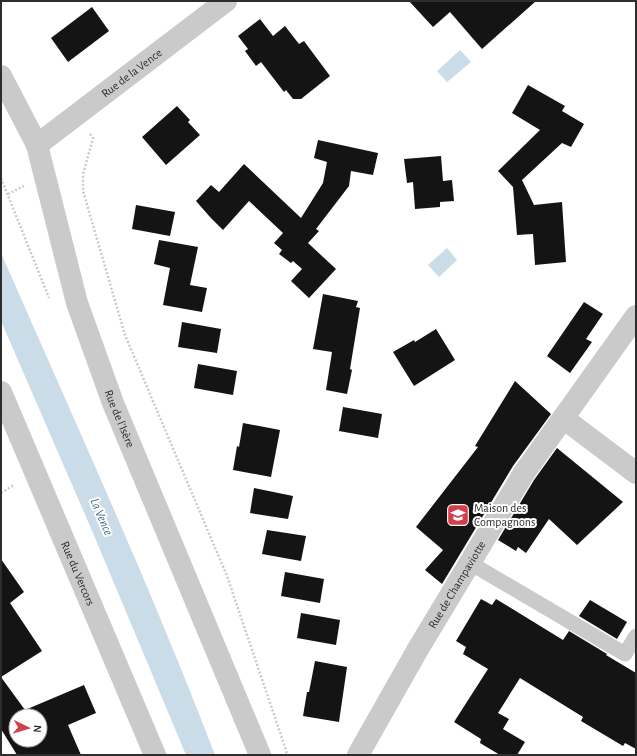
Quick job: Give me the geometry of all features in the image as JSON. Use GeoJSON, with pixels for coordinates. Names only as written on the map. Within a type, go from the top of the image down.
{"type":"FeatureCollection","features":[{"type":"Feature","properties":{"kind":"street","name":"Rue de la Vence"},"geometry":{"type":"LineString","coordinates":[[37,146],[226,1]]}},
{"type":"Feature","properties":{"kind":"street","name":"Rue de l'Isère"},"geometry":{"type":"LineString","coordinates":[[1,76],[37,146],[77,303],[113,403],[260,755]]}},
{"type":"Feature","properties":{"kind":"street","name":"Rue de Champaviotte"},"geometry":{"type":"LineString","coordinates":[[358,755],[418,649],[524,473],[636,316]]}},
{"type":"Feature","properties":{"kind":"street","name":"Rue du Vercors"},"geometry":{"type":"LineString","coordinates":[[1,392],[155,755]]}},
{"type":"Feature","properties":{"kind":"street"},"geometry":{"type":"LineString","coordinates":[[563,418],[636,473]]}},
{"type":"Feature","properties":{"kind":"lane"},"geometry":{"type":"LineString","coordinates":[[470,563],[625,654],[636,636]]}},
{"type":"Feature","properties":{"kind":"path"},"geometry":{"type":"LineString","coordinates":[[75,116],[93,138],[84,174],[83,191],[125,335],[227,576],[287,755]]}},
{"type":"Feature","properties":{"kind":"path"},"geometry":{"type":"LineString","coordinates":[[1,178],[51,302]]}},
{"type":"Feature","properties":{"kind":"path"},"geometry":{"type":"LineString","coordinates":[[8,194],[26,185]]}},
{"type":"Feature","properties":{"kind":"water"},"geometry":{"type":"Polygon","coordinates":[[[460,50],[471,62],[447,82],[437,71],[460,50]]]}},
{"type":"Feature","properties":{"kind":"water"},"geometry":{"type":"Polygon","coordinates":[[[447,248],[457,260],[439,277],[428,265],[447,248]]]}},
{"type":"Feature","properties":{"kind":"water","name":"La Vence"},"geometry":{"type":"Polygon","coordinates":[[[1,253],[138,565],[215,755],[186,755],[93,533],[1,321],[1,253]]]}},
{"type":"Feature","properties":{"kind":"building"},"geometry":{"type":"Polygon","coordinates":[[[409,1],[536,1],[482,49],[450,12],[433,27],[409,1]]]}},
{"type":"Feature","properties":{"kind":"building"},"geometry":{"type":"Polygon","coordinates":[[[92,7],[109,31],[68,62],[51,38],[92,7]]]}},
{"type":"Feature","properties":{"kind":"building"},"geometry":{"type":"Polygon","coordinates":[[[260,19],[273,36],[285,26],[299,44],[304,41],[330,76],[301,99],[293,99],[286,90],[284,92],[261,62],[256,66],[245,51],[248,49],[238,36],[260,19]]]}},
{"type":"Feature","properties":{"kind":"building"},"geometry":{"type":"Polygon","coordinates":[[[528,85],[565,106],[562,111],[584,124],[571,147],[562,143],[522,180],[534,205],[562,202],[566,262],[535,265],[533,234],[517,235],[513,187],[498,171],[540,130],[512,113],[528,85]]]}},
{"type":"Feature","properties":{"kind":"building"},"geometry":{"type":"Polygon","coordinates":[[[177,106],[190,120],[188,122],[200,135],[166,165],[142,137],[177,106]]]}},
{"type":"Feature","properties":{"kind":"building"},"geometry":{"type":"Polygon","coordinates":[[[318,140],[378,153],[373,175],[351,171],[349,186],[316,229],[319,231],[308,243],[336,269],[309,298],[291,281],[302,269],[293,261],[291,263],[279,254],[282,250],[274,243],[283,233],[249,201],[223,230],[196,201],[211,185],[219,192],[244,164],[301,218],[323,183],[327,162],[314,158],[318,140]]]}},
{"type":"Feature","properties":{"kind":"building"},"geometry":{"type":"Polygon","coordinates":[[[441,156],[443,181],[452,180],[454,201],[440,202],[440,207],[415,209],[413,182],[407,183],[404,159],[441,156]]]}},
{"type":"Feature","properties":{"kind":"building"},"geometry":{"type":"Polygon","coordinates":[[[136,205],[175,212],[170,236],[132,229],[136,205]]]}},
{"type":"Feature","properties":{"kind":"building"},"geometry":{"type":"Polygon","coordinates":[[[159,240],[198,247],[190,285],[207,288],[202,312],[163,305],[170,268],[154,264],[159,240]]]}},
{"type":"Feature","properties":{"kind":"building"},"geometry":{"type":"Polygon","coordinates":[[[323,294],[358,301],[356,307],[360,308],[350,369],[352,370],[347,394],[326,390],[332,352],[313,349],[323,294]]]}},
{"type":"Feature","properties":{"kind":"building"},"geometry":{"type":"Polygon","coordinates":[[[584,302],[603,314],[586,339],[592,342],[570,373],[547,356],[584,302]]]}},
{"type":"Feature","properties":{"kind":"building"},"geometry":{"type":"Polygon","coordinates":[[[182,322],[221,329],[217,353],[178,347],[182,322]]]}},
{"type":"Feature","properties":{"kind":"building"},"geometry":{"type":"Polygon","coordinates":[[[436,329],[455,360],[414,386],[393,352],[414,340],[415,342],[436,329]]]}},
{"type":"Feature","properties":{"kind":"building"},"geometry":{"type":"Polygon","coordinates":[[[198,364],[237,371],[233,395],[194,388],[198,364]]]}},
{"type":"Feature","properties":{"kind":"building"},"geometry":{"type":"Polygon","coordinates":[[[515,381],[551,414],[513,466],[442,584],[425,570],[443,550],[416,527],[478,447],[475,446],[515,381]]]}},
{"type":"Feature","properties":{"kind":"building"},"geometry":{"type":"Polygon","coordinates":[[[343,407],[382,414],[378,438],[339,431],[343,407]]]}},
{"type":"Feature","properties":{"kind":"building"},"geometry":{"type":"Polygon","coordinates":[[[243,423],[280,430],[271,477],[233,470],[243,423]]]}},
{"type":"Feature","properties":{"kind":"building"},"geometry":{"type":"Polygon","coordinates":[[[557,448],[623,502],[577,545],[549,519],[526,553],[518,547],[516,551],[498,540],[534,480],[557,448]]]}},
{"type":"Feature","properties":{"kind":"building"},"geometry":{"type":"Polygon","coordinates":[[[254,488],[293,496],[288,519],[250,513],[254,488]]]}},
{"type":"Feature","properties":{"kind":"building"},"geometry":{"type":"Polygon","coordinates":[[[267,530],[306,536],[301,561],[262,554],[267,530]]]}},
{"type":"Feature","properties":{"kind":"building"},"geometry":{"type":"Polygon","coordinates":[[[1,559],[24,592],[10,603],[42,651],[1,677],[1,559]]]}},
{"type":"Feature","properties":{"kind":"building"},"geometry":{"type":"Polygon","coordinates":[[[285,572],[324,579],[320,603],[281,596],[285,572]]]}},
{"type":"Feature","properties":{"kind":"building"},"geometry":{"type":"Polygon","coordinates":[[[481,599],[492,605],[496,599],[563,640],[569,631],[636,673],[636,749],[625,743],[623,746],[581,721],[583,717],[520,678],[498,713],[509,719],[503,729],[525,742],[517,755],[500,755],[480,743],[481,739],[454,722],[488,669],[463,654],[466,647],[456,641],[481,599]]]}},
{"type":"Feature","properties":{"kind":"building"},"geometry":{"type":"Polygon","coordinates":[[[590,600],[627,622],[617,639],[579,616],[590,600]]]}},
{"type":"Feature","properties":{"kind":"building"},"geometry":{"type":"Polygon","coordinates":[[[301,613],[340,620],[336,645],[297,638],[301,613]]]}},
{"type":"Feature","properties":{"kind":"building"},"geometry":{"type":"Polygon","coordinates":[[[315,661],[347,667],[339,722],[303,716],[307,692],[309,692],[315,661]]]}},
{"type":"Feature","properties":{"kind":"building"},"geometry":{"type":"Polygon","coordinates":[[[1,677],[24,708],[8,708],[8,740],[1,729],[1,677]]]}},
{"type":"Feature","properties":{"kind":"building"},"geometry":{"type":"Polygon","coordinates":[[[84,685],[96,713],[68,725],[81,755],[17,755],[13,748],[48,748],[48,708],[30,708],[84,685]]]}},
{"type":"Feature","properties":{"kind":"place","name":"Maison des Compagnons"},"geometry":{"type":"Point","coordinates":[458,515]}}]}
